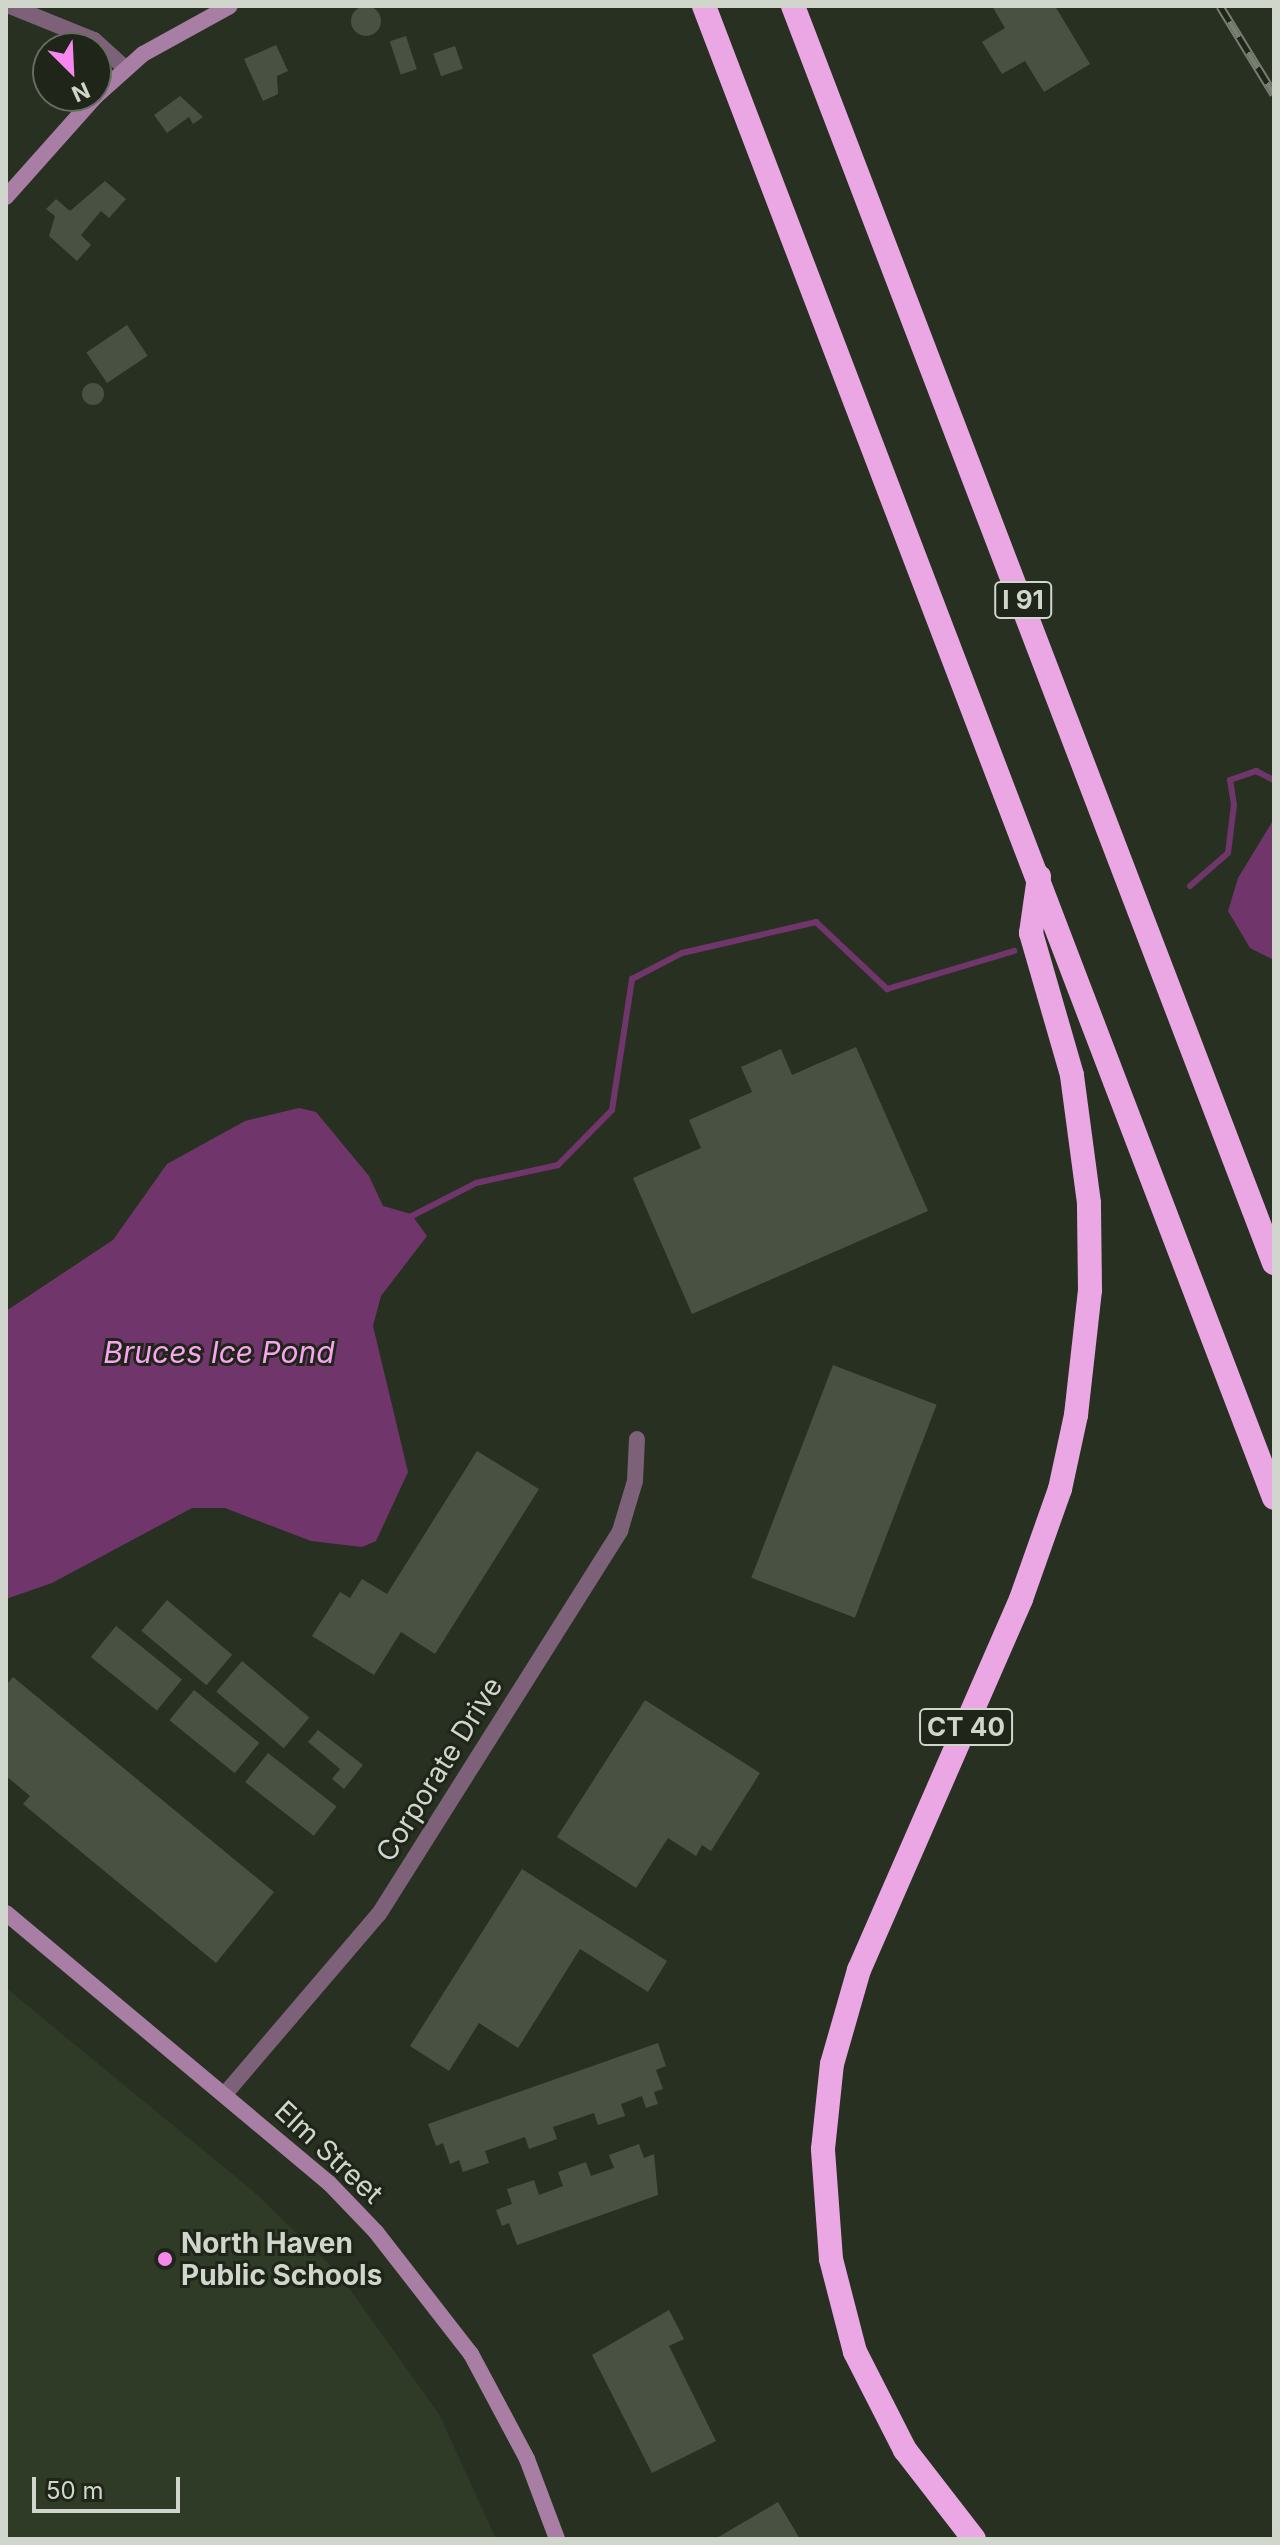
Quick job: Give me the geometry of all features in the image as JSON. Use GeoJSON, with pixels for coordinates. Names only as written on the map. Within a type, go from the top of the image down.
{"type":"FeatureCollection","features":[{"type":"Feature","properties":{"kind":"highway"},"geometry":{"type":"LineString","coordinates":[[704,6],[1274,1498]]}},
{"type":"Feature","properties":{"kind":"highway","name":"I 91"},"geometry":{"type":"LineString","coordinates":[[793,6],[1274,1263]]}},
{"type":"Feature","properties":{"kind":"highway","name":"CT 40"},"geometry":{"type":"LineString","coordinates":[[974,2539],[905,2450],[855,2352],[831,2259],[823,2149],[832,2064],[859,1970],[1026,1587],[1060,1489],[1076,1415],[1089,1302],[1089,1203],[1072,1075],[1031,933],[1039,877]]}},
{"type":"Feature","properties":{"kind":"highway"},"geometry":{"type":"LineString","coordinates":[[1249,1197],[1274,1225]]}},
{"type":"Feature","properties":{"kind":"street"},"geometry":{"type":"LineString","coordinates":[[10,6],[94,40],[125,68]]}},
{"type":"Feature","properties":{"kind":"street"},"geometry":{"type":"LineString","coordinates":[[112,81],[125,68],[230,6]]}},
{"type":"Feature","properties":{"kind":"street"},"geometry":{"type":"LineString","coordinates":[[6,197],[82,112]]}},
{"type":"Feature","properties":{"kind":"street","name":"Corporate Drive"},"geometry":{"type":"LineString","coordinates":[[225,2094],[379,1914],[620,1531],[635,1481],[637,1439]]}},
{"type":"Feature","properties":{"kind":"street","name":"Elm Street"},"geometry":{"type":"LineString","coordinates":[[6,1913],[329,2183],[457,2330],[527,2459],[557,2539]]}},
{"type":"Feature","properties":{"kind":"shaded area","name":"North Haven Public Schools"},"geometry":{"type":"Polygon","coordinates":[[[6,1988],[253,2191],[339,2274],[439,2414],[496,2539],[6,2539],[6,1988]]]}},
{"type":"Feature","properties":{"kind":"water"},"geometry":{"type":"Polygon","coordinates":[[[1274,819],[1274,960],[1250,948],[1228,911],[1238,878],[1274,819]]]}},
{"type":"Feature","properties":{"kind":"water","name":"Bruces Ice Pond"},"geometry":{"type":"Polygon","coordinates":[[[299,1108],[316,1112],[369,1176],[383,1206],[411,1214],[427,1236],[381,1296],[373,1326],[408,1472],[376,1541],[362,1547],[311,1541],[225,1508],[192,1508],[52,1583],[6,1599],[6,1311],[113,1240],[167,1164],[245,1121],[299,1108]]]}},
{"type":"Feature","properties":{"kind":"building"},"geometry":{"type":"Polygon","coordinates":[[[366,6],[372,7],[380,15],[380,27],[372,35],[366,36],[360,35],[352,27],[351,21],[352,15],[360,7],[366,6]]]}},
{"type":"Feature","properties":{"kind":"building"},"geometry":{"type":"Polygon","coordinates":[[[992,6],[1055,6],[1090,64],[1044,92],[1025,61],[1002,74],[982,42],[1005,28],[992,6]]]}},
{"type":"Feature","properties":{"kind":"building"},"geometry":{"type":"Polygon","coordinates":[[[406,36],[417,69],[401,75],[390,41],[406,36]]]}},
{"type":"Feature","properties":{"kind":"building"},"geometry":{"type":"Polygon","coordinates":[[[276,45],[288,71],[277,76],[278,94],[263,101],[244,59],[276,45]]]}},
{"type":"Feature","properties":{"kind":"building"},"geometry":{"type":"Polygon","coordinates":[[[455,46],[463,69],[441,76],[433,53],[455,46]]]}},
{"type":"Feature","properties":{"kind":"building"},"geometry":{"type":"Polygon","coordinates":[[[180,96],[203,117],[193,124],[189,117],[167,133],[154,115],[180,96]]]}},
{"type":"Feature","properties":{"kind":"building"},"geometry":{"type":"Polygon","coordinates":[[[105,181],[126,199],[109,218],[101,211],[81,235],[91,245],[77,261],[49,236],[55,216],[46,209],[56,199],[70,211],[105,181]]]}},
{"type":"Feature","properties":{"kind":"building"},"geometry":{"type":"Polygon","coordinates":[[[127,325],[148,356],[107,383],[86,352],[127,325]]]}},
{"type":"Feature","properties":{"kind":"building"},"geometry":{"type":"Polygon","coordinates":[[[93,383],[104,394],[93,405],[82,394],[93,383]]]}},
{"type":"Feature","properties":{"kind":"building"},"geometry":{"type":"Polygon","coordinates":[[[856,1047],[928,1211],[692,1314],[633,1178],[701,1148],[689,1120],[752,1092],[741,1067],[781,1049],[792,1075],[856,1047]]]}},
{"type":"Feature","properties":{"kind":"building"},"geometry":{"type":"Polygon","coordinates":[[[833,1365],[937,1405],[855,1618],[751,1578],[833,1365]]]}},
{"type":"Feature","properties":{"kind":"building"},"geometry":{"type":"Polygon","coordinates":[[[477,1451],[539,1489],[435,1654],[401,1632],[374,1675],[312,1636],[340,1592],[350,1598],[362,1579],[387,1594],[477,1451]]]}},
{"type":"Feature","properties":{"kind":"building"},"geometry":{"type":"Polygon","coordinates":[[[167,1600],[232,1655],[206,1685],[141,1631],[167,1600]]]}},
{"type":"Feature","properties":{"kind":"building"},"geometry":{"type":"Polygon","coordinates":[[[116,1626],[182,1679],[157,1711],[91,1657],[116,1626]]]}},
{"type":"Feature","properties":{"kind":"building"},"geometry":{"type":"Polygon","coordinates":[[[242,1661],[309,1718],[284,1748],[216,1692],[242,1661]]]}},
{"type":"Feature","properties":{"kind":"building"},"geometry":{"type":"Polygon","coordinates":[[[13,1677],[274,1892],[216,1963],[23,1804],[30,1796],[6,1776],[6,1685],[13,1677]]]}},
{"type":"Feature","properties":{"kind":"building"},"geometry":{"type":"Polygon","coordinates":[[[194,1690],[259,1743],[235,1773],[169,1720],[194,1690]]]}},
{"type":"Feature","properties":{"kind":"building"},"geometry":{"type":"Polygon","coordinates":[[[645,1700],[760,1773],[711,1851],[702,1845],[696,1856],[668,1838],[636,1888],[557,1837],[645,1700]]]}},
{"type":"Feature","properties":{"kind":"building"},"geometry":{"type":"Polygon","coordinates":[[[318,1730],[363,1765],[344,1789],[332,1779],[340,1769],[308,1742],[318,1730]]]}},
{"type":"Feature","properties":{"kind":"building"},"geometry":{"type":"Polygon","coordinates":[[[268,1753],[337,1807],[314,1836],[245,1782],[268,1753]]]}},
{"type":"Feature","properties":{"kind":"building"},"geometry":{"type":"Polygon","coordinates":[[[522,1869],[667,1961],[648,1992],[580,1949],[518,2048],[479,2023],[449,2071],[410,2046],[522,1869]]]}},
{"type":"Feature","properties":{"kind":"building"},"geometry":{"type":"Polygon","coordinates":[[[658,2043],[666,2066],[656,2070],[663,2089],[654,2092],[658,2104],[646,2108],[642,2096],[621,2104],[625,2116],[598,2125],[594,2113],[553,2127],[557,2139],[529,2149],[525,2137],[485,2151],[489,2163],[463,2172],[459,2160],[450,2164],[443,2143],[436,2146],[428,2124],[658,2043]]]}},
{"type":"Feature","properties":{"kind":"building"},"geometry":{"type":"Polygon","coordinates":[[[639,2144],[644,2158],[654,2154],[658,2195],[517,2245],[509,2223],[502,2226],[496,2210],[512,2204],[507,2189],[534,2180],[539,2195],[563,2186],[558,2172],[586,2162],[591,2176],[614,2168],[609,2155],[639,2144]]]}},
{"type":"Feature","properties":{"kind":"building"},"geometry":{"type":"Polygon","coordinates":[[[669,2310],[684,2339],[669,2346],[716,2441],[652,2473],[592,2355],[669,2310]]]}},
{"type":"Feature","properties":{"kind":"building"},"geometry":{"type":"Polygon","coordinates":[[[778,2502],[800,2539],[715,2539],[778,2502]]]}},
{"type":"Feature","properties":{"kind":"waterway"},"geometry":{"type":"LineString","coordinates":[[1190,886],[1228,853],[1234,805],[1230,780],[1256,771],[1274,780]]}},
{"type":"Feature","properties":{"kind":"waterway"},"geometry":{"type":"LineString","coordinates":[[406,1219],[476,1183],[558,1165],[612,1110],[632,979],[682,953],[816,922],[887,989],[1014,951]]}},
{"type":"Feature","properties":{"kind":"railway"},"geometry":{"type":"LineString","coordinates":[[1220,6],[1274,94]]}},
{"type":"Feature","properties":{"kind":"place","name":"North Haven Public Schools"},"geometry":{"type":"Point","coordinates":[165,2259]}}]}
